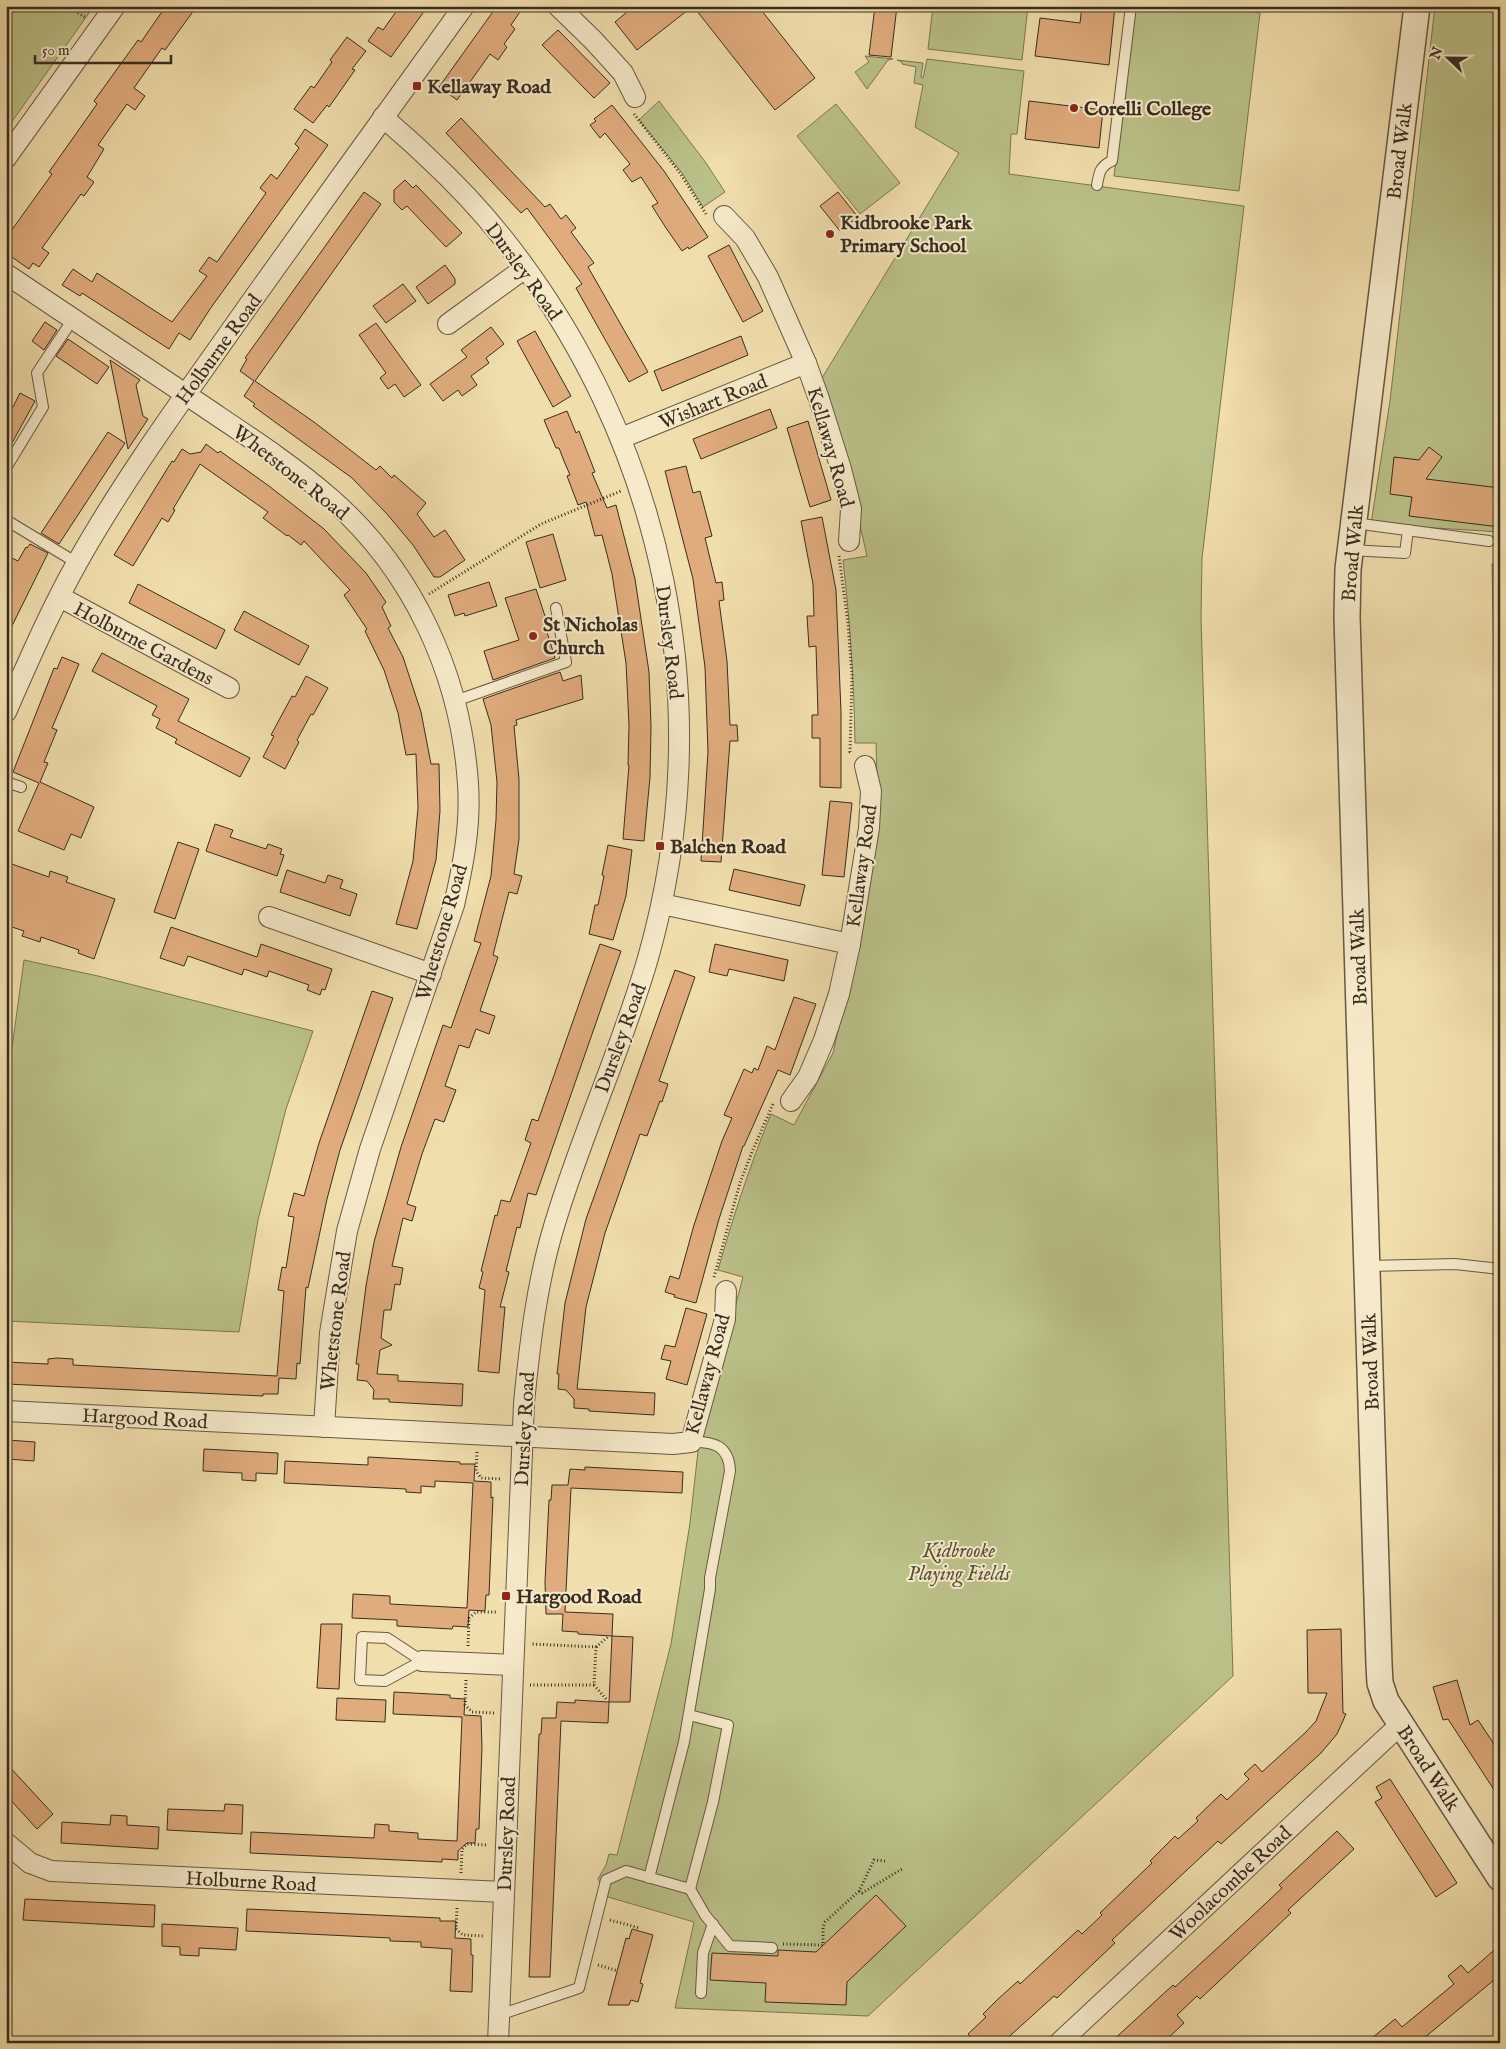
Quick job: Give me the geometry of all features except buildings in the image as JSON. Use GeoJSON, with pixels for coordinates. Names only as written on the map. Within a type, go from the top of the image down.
{"type":"FeatureCollection","features":[{"type":"Feature","properties":{"kind":"street"},"geometry":{"type":"LineString","coordinates":[[6,158],[115,6]]}},
{"type":"Feature","properties":{"kind":"street","name":"Holburne Road"},"geometry":{"type":"LineString","coordinates":[[6,712],[32,652],[77,563],[118,494],[186,394],[464,6]]}},
{"type":"Feature","properties":{"kind":"street"},"geometry":{"type":"LineString","coordinates":[[558,6],[594,40],[624,73],[635,97]]}},
{"type":"Feature","properties":{"kind":"street","name":"Broad Walk"},"geometry":{"type":"LineString","coordinates":[[1417,6],[1350,550],[1348,617],[1380,1683],[1386,1701],[1400,1724],[1500,1878]]}},
{"type":"Feature","properties":{"kind":"street","name":"Dursley Road"},"geometry":{"type":"LineString","coordinates":[[383,117],[425,154],[499,234],[554,308],[602,394],[621,438],[648,517],[666,595],[677,681],[679,737],[677,794],[672,850],[662,904],[647,962],[554,1224],[541,1278],[531,1335],[523,1436],[498,2043]]}},
{"type":"Feature","properties":{"kind":"street","name":"Kellaway Road"},"geometry":{"type":"LineString","coordinates":[[724,216],[745,238],[768,277],[806,363],[819,399],[851,509],[849,541]]}},
{"type":"Feature","properties":{"kind":"street"},"geometry":{"type":"LineString","coordinates":[[448,324],[525,268]]}},
{"type":"Feature","properties":{"kind":"street","name":"Whetstone Road"},"geometry":{"type":"LineString","coordinates":[[6,274],[186,394],[298,472],[331,499],[361,528],[387,560],[416,603],[445,668],[455,701],[464,746],[468,785],[468,820],[463,864],[454,905],[370,1149],[347,1231],[330,1333],[324,1427]]}},
{"type":"Feature","properties":{"kind":"street","name":"Wishart Road"},"geometry":{"type":"LineString","coordinates":[[621,438],[806,363]]}},
{"type":"Feature","properties":{"kind":"street","name":"Holburne Gardens"},"geometry":{"type":"LineString","coordinates":[[60,597],[229,688]]}},
{"type":"Feature","properties":{"kind":"street","name":"Kellaway Road"},"geometry":{"type":"LineString","coordinates":[[792,1102],[808,1077],[824,1040],[839,994],[850,944],[869,828],[871,791],[866,766]]}},
{"type":"Feature","properties":{"kind":"street"},"geometry":{"type":"LineString","coordinates":[[662,904],[850,944]]}},
{"type":"Feature","properties":{"kind":"street"},"geometry":{"type":"LineString","coordinates":[[269,917],[431,974]]}},
{"type":"Feature","properties":{"kind":"street","name":"Kellaway Road"},"geometry":{"type":"LineString","coordinates":[[523,1436],[673,1444],[691,1442],[725,1319],[726,1291]]}},
{"type":"Feature","properties":{"kind":"street","name":"Hargood Road"},"geometry":{"type":"LineString","coordinates":[[7,1414],[49,1418],[523,1436]]}},
{"type":"Feature","properties":{"kind":"street"},"geometry":{"type":"LineString","coordinates":[[422,1661],[513,1665]]}},
{"type":"Feature","properties":{"kind":"street","name":"Woolacombe Road"},"geometry":{"type":"LineString","coordinates":[[1059,2043],[1400,1724]]}},
{"type":"Feature","properties":{"kind":"street","name":"Holburne Road"},"geometry":{"type":"LineString","coordinates":[[6,1843],[30,1863],[51,1871],[504,1892]]}},
{"type":"Feature","properties":{"kind":"lane"},"geometry":{"type":"LineString","coordinates":[[1097,185],[1102,167],[1112,161],[1131,6]]}},
{"type":"Feature","properties":{"kind":"lane"},"geometry":{"type":"LineString","coordinates":[[6,468],[43,407],[37,373],[72,318]]}},
{"type":"Feature","properties":{"kind":"lane"},"geometry":{"type":"LineString","coordinates":[[6,520],[77,563]]}},
{"type":"Feature","properties":{"kind":"lane"},"geometry":{"type":"LineString","coordinates":[[1354,523],[1489,541]]}},
{"type":"Feature","properties":{"kind":"lane"},"geometry":{"type":"LineString","coordinates":[[1350,550],[1405,553],[1408,530]]}},
{"type":"Feature","properties":{"kind":"lane"},"geometry":{"type":"LineString","coordinates":[[455,701],[566,662],[556,608]]}},
{"type":"Feature","properties":{"kind":"lane"},"geometry":{"type":"LineString","coordinates":[[6,782],[21,788]]}},
{"type":"Feature","properties":{"kind":"lane"},"geometry":{"type":"LineString","coordinates":[[1367,1266],[1455,1264],[1500,1269]]}},
{"type":"Feature","properties":{"kind":"lane"},"geometry":{"type":"LineString","coordinates":[[649,1878],[684,1742],[710,1590],[710,1578],[730,1471],[729,1460],[719,1446],[710,1442],[691,1442]]}},
{"type":"Feature","properties":{"kind":"lane"},"geometry":{"type":"LineString","coordinates":[[362,1637],[387,1638],[422,1661],[385,1681],[360,1680],[362,1637]]}},
{"type":"Feature","properties":{"kind":"lane"},"geometry":{"type":"LineString","coordinates":[[689,1715],[728,1725],[713,1802],[690,1889]]}},
{"type":"Feature","properties":{"kind":"lane"},"geometry":{"type":"LineString","coordinates":[[499,2015],[579,1988],[606,1880],[626,1871],[690,1889],[730,1946],[772,1948]]}},
{"type":"Feature","properties":{"kind":"lane"},"geometry":{"type":"LineString","coordinates":[[701,1993],[703,1953],[713,1924]]}},
{"type":"Feature","properties":{"kind":"path"},"geometry":{"type":"LineString","coordinates":[[72,9],[88,20]]}},
{"type":"Feature","properties":{"kind":"path"},"geometry":{"type":"LineString","coordinates":[[635,97],[634,116],[680,173],[705,214],[724,216]]}},
{"type":"Feature","properties":{"kind":"path"},"geometry":{"type":"LineString","coordinates":[[416,603],[540,524],[638,484]]}},
{"type":"Feature","properties":{"kind":"path"},"geometry":{"type":"LineString","coordinates":[[849,541],[839,554],[848,623],[852,676],[850,752],[866,766]]}},
{"type":"Feature","properties":{"kind":"path","name":"Kellaway Road"},"geometry":{"type":"LineString","coordinates":[[726,1291],[714,1276],[740,1183],[773,1104],[792,1102]]}},
{"type":"Feature","properties":{"kind":"path"},"geometry":{"type":"LineString","coordinates":[[6,1238],[13,1238]]}},
{"type":"Feature","properties":{"kind":"path"},"geometry":{"type":"LineString","coordinates":[[477,1434],[476,1471],[481,1478],[521,1479]]}},
{"type":"Feature","properties":{"kind":"path"},"geometry":{"type":"LineString","coordinates":[[511,1714],[472,1712],[465,1705],[467,1663],[470,1618],[476,1612],[516,1613]]}},
{"type":"Feature","properties":{"kind":"path"},"geometry":{"type":"LineString","coordinates":[[528,1644],[596,1647],[609,1636]]}},
{"type":"Feature","properties":{"kind":"path"},"geometry":{"type":"LineString","coordinates":[[596,1647],[594,1685],[606,1699]]}},
{"type":"Feature","properties":{"kind":"path"},"geometry":{"type":"LineString","coordinates":[[526,1685],[594,1685]]}},
{"type":"Feature","properties":{"kind":"path"},"geometry":{"type":"LineString","coordinates":[[502,1937],[463,1935],[456,1929],[462,1849],[467,1844],[506,1846]]}},
{"type":"Feature","properties":{"kind":"path"},"geometry":{"type":"LineString","coordinates":[[772,1948],[778,1944],[823,1945],[823,1927],[825,1922],[858,1891],[874,1860],[885,1861]]}},
{"type":"Feature","properties":{"kind":"path"},"geometry":{"type":"LineString","coordinates":[[858,1891],[862,1893],[902,1869]]}},
{"type":"Feature","properties":{"kind":"path"},"geometry":{"type":"LineString","coordinates":[[599,1911],[606,1913],[609,1920],[639,1928]]}},
{"type":"Feature","properties":{"kind":"path"},"geometry":{"type":"LineString","coordinates":[[586,1962],[618,1971]]}},
{"type":"Feature","properties":{"kind":"green space"},"geometry":{"type":"Polygon","coordinates":[[[6,6],[94,6],[6,130],[6,6]]]}},
{"type":"Feature","properties":{"kind":"green space"},"geometry":{"type":"Polygon","coordinates":[[[933,6],[1028,6],[1022,60],[928,49],[933,6]]]}},
{"type":"Feature","properties":{"kind":"green space"},"geometry":{"type":"Polygon","coordinates":[[[1135,6],[1202,6],[1260,13],[1239,191],[1114,176],[1135,6]]]}},
{"type":"Feature","properties":{"kind":"green space"},"geometry":{"type":"Polygon","coordinates":[[[1435,6],[1500,6],[1500,532],[1371,524],[1390,401],[1435,6]]]}},
{"type":"Feature","properties":{"kind":"green space"},"geometry":{"type":"Polygon","coordinates":[[[865,56],[893,59],[888,60],[867,89],[855,72],[869,62],[865,56]]]}},
{"type":"Feature","properties":{"kind":"green space","name":"Kidbrooke Playing Fields"},"geometry":{"type":"Polygon","coordinates":[[[927,59],[1024,71],[1017,134],[1011,134],[1009,174],[1244,206],[1202,558],[1201,617],[1233,1676],[868,2016],[675,2008],[694,1922],[608,1897],[598,1879],[606,1865],[609,1854],[617,1855],[671,1644],[690,1523],[699,1442],[743,1277],[718,1270],[742,1191],[771,1114],[794,1125],[833,1053],[844,1004],[877,778],[876,743],[855,743],[854,697],[843,560],[867,556],[849,478],[819,383],[959,153],[915,127],[923,85],[914,83],[916,67],[902,64],[902,62],[897,60],[923,63],[921,77],[923,78],[927,59]]]}},
{"type":"Feature","properties":{"kind":"green space"},"geometry":{"type":"Polygon","coordinates":[[[659,101],[706,163],[725,192],[703,207],[682,173],[639,120],[659,101]]]}},
{"type":"Feature","properties":{"kind":"green space"},"geometry":{"type":"Polygon","coordinates":[[[836,104],[900,183],[860,214],[797,136],[836,104]]]}},
{"type":"Feature","properties":{"kind":"green space"},"geometry":{"type":"Polygon","coordinates":[[[1500,562],[1500,959],[1492,564],[1500,562]]]}},
{"type":"Feature","properties":{"kind":"green space"},"geometry":{"type":"Polygon","coordinates":[[[24,960],[98,976],[313,1031],[286,1109],[258,1220],[239,1332],[6,1321],[6,1092],[24,960]]]}},
{"type":"Feature","properties":{"kind":"place","name":"Kellaway Road"},"geometry":{"type":"Point","coordinates":[417,86]}},
{"type":"Feature","properties":{"kind":"place","name":"Corelli College"},"geometry":{"type":"Point","coordinates":[1074,108]}},
{"type":"Feature","properties":{"kind":"place","name":"Kidbrooke Park Primary School"},"geometry":{"type":"Point","coordinates":[830,234]}},
{"type":"Feature","properties":{"kind":"place","name":"St Nicholas Church"},"geometry":{"type":"Point","coordinates":[533,636]}},
{"type":"Feature","properties":{"kind":"place","name":"Balchen Road"},"geometry":{"type":"Point","coordinates":[660,846]}},
{"type":"Feature","properties":{"kind":"place","name":"Hargood Road"},"geometry":{"type":"Point","coordinates":[506,1596]}}]}
